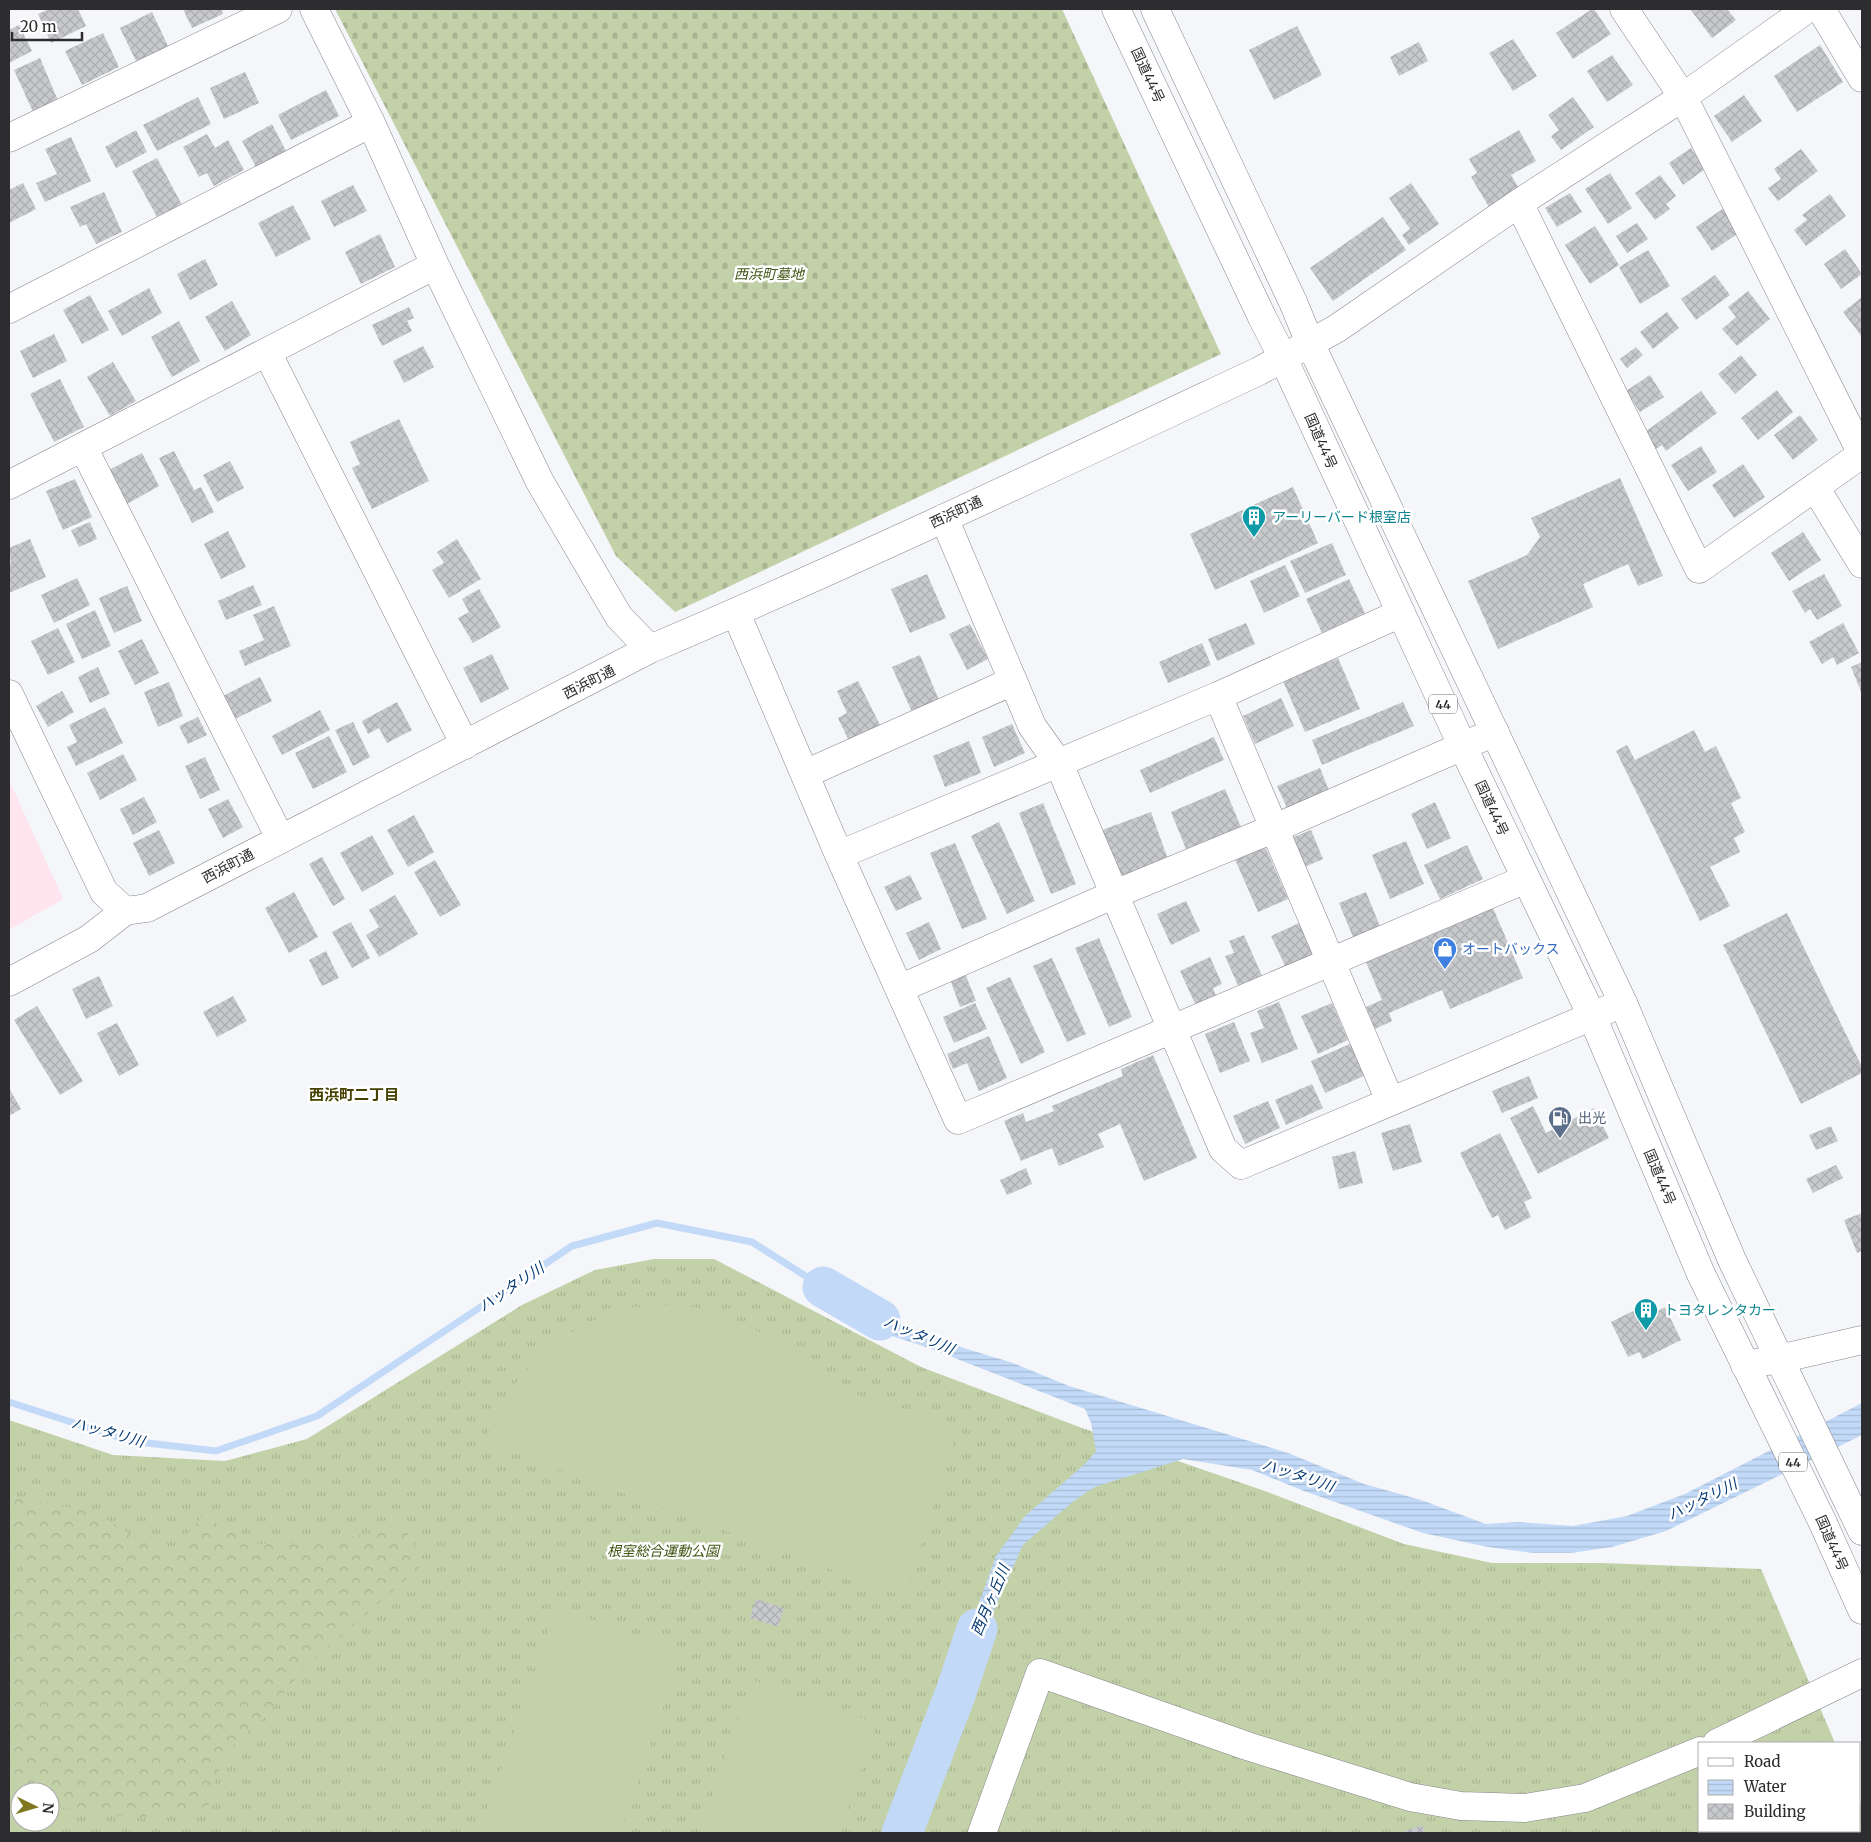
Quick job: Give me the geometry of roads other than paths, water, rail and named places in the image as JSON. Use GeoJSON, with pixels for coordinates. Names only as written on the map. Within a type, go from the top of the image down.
{"type":"FeatureCollection","features":[{"type":"Feature","properties":{"kind":"main road"},"geometry":{"type":"LineString","coordinates":[[9,138],[278,9]]}},
{"type":"Feature","properties":{"kind":"main road"},"geometry":{"type":"LineString","coordinates":[[314,9],[371,123],[435,264],[540,482],[619,617],[650,649]]}},
{"type":"Feature","properties":{"kind":"main road","name":"国道44号"},"geometry":{"type":"LineString","coordinates":[[1116,9],[1283,358],[1462,745],[1592,1016],[1701,1274],[1823,1523],[1862,1610]]}},
{"type":"Feature","properties":{"kind":"main road","name":"44"},"geometry":{"type":"LineString","coordinates":[[1155,9],[1293,302],[1310,343],[1623,1003],[1732,1260],[1778,1359],[1857,1519]]}},
{"type":"Feature","properties":{"kind":"main road"},"geometry":{"type":"LineString","coordinates":[[1519,204],[1699,569],[1862,454],[1683,96],[1624,9]]}},
{"type":"Feature","properties":{"kind":"main road","name":"西浜町通"},"geometry":{"type":"LineString","coordinates":[[125,911],[147,908],[650,649],[736,613],[1259,371],[1336,329],[1519,204],[1683,96],[1807,9]]}},
{"type":"Feature","properties":{"kind":"main road"},"geometry":{"type":"LineString","coordinates":[[1821,9],[1862,78]]}},
{"type":"Feature","properties":{"kind":"main road"},"geometry":{"type":"LineString","coordinates":[[10,304],[371,123]]}},
{"type":"Feature","properties":{"kind":"main road"},"geometry":{"type":"LineString","coordinates":[[9,485],[435,264]]}},
{"type":"Feature","properties":{"kind":"main road"},"geometry":{"type":"LineString","coordinates":[[268,352],[465,745]]}},
{"type":"Feature","properties":{"kind":"main road"},"geometry":{"type":"LineString","coordinates":[[83,447],[280,838]]}},
{"type":"Feature","properties":{"kind":"main road"},"geometry":{"type":"LineString","coordinates":[[1815,487],[1862,564]]}},
{"type":"Feature","properties":{"kind":"main road"},"geometry":{"type":"LineString","coordinates":[[944,518],[1032,726],[1059,764],[1222,1149],[1241,1165],[1623,1003]]}},
{"type":"Feature","properties":{"kind":"main road"},"geometry":{"type":"LineString","coordinates":[[736,613],[839,855],[958,1120],[1526,879]]}},
{"type":"Feature","properties":{"kind":"main road"},"geometry":{"type":"LineString","coordinates":[[839,855],[1218,696],[1401,613]]}},
{"type":"Feature","properties":{"kind":"main road"},"geometry":{"type":"LineString","coordinates":[[805,774],[1013,681]]}},
{"type":"Feature","properties":{"kind":"main road"},"geometry":{"type":"LineString","coordinates":[[9,694],[104,892],[125,911],[89,939],[9,982]]}},
{"type":"Feature","properties":{"kind":"main road"},"geometry":{"type":"LineString","coordinates":[[1218,696],[1333,962],[1390,1101]]}},
{"type":"Feature","properties":{"kind":"main road"},"geometry":{"type":"LineString","coordinates":[[899,989],[1115,894],[1276,828],[1495,732]]}},
{"type":"Feature","properties":{"kind":"main road"},"geometry":{"type":"LineString","coordinates":[[1745,1365],[1862,1340]]}},
{"type":"Feature","properties":{"kind":"main road"},"geometry":{"type":"LineString","coordinates":[[982,1833],[1040,1673],[1247,1746],[1410,1796],[1461,1806],[1525,1808],[1585,1798],[1698,1753]]}},
{"type":"Feature","properties":{"kind":"main road"},"geometry":{"type":"LineString","coordinates":[[1719,1742],[1862,1673]]}},
{"type":"Feature","properties":{"kind":"water"},"geometry":{"type":"Polygon","coordinates":[[[836,1287],[891,1320],[957,1346],[1013,1363],[1069,1386],[1288,1453],[1364,1484],[1421,1500],[1486,1524],[1518,1522],[1573,1526],[1627,1516],[1685,1494],[1862,1403],[1862,1435],[1666,1531],[1612,1547],[1571,1553],[1533,1553],[1488,1547],[1423,1533],[1304,1491],[1252,1470],[1183,1459],[1095,1487],[1075,1500],[1023,1545],[988,1623],[975,1662],[960,1695],[958,1660],[996,1556],[1025,1516],[1086,1463],[1096,1451],[1091,1423],[1085,1409],[929,1348],[889,1335],[828,1295],[836,1287]]]}},
{"type":"Feature","properties":{"kind":"waterway","name":"ハッタリ川"},"geometry":{"type":"LineString","coordinates":[[9,1402],[130,1441],[216,1451],[317,1416],[572,1246],[657,1223],[752,1242],[823,1287]]}},
{"type":"Feature","properties":{"kind":"waterway","name":"ハッタリ川"},"geometry":{"type":"LineString","coordinates":[[823,1287],[880,1320]]}},
{"type":"Feature","properties":{"kind":"waterway","name":"西月ヶ丘川"},"geometry":{"type":"LineString","coordinates":[[902,1833],[956,1692],[977,1629]]}},
{"type":"Feature","properties":{"kind":"place","name":"アーリーバード根室店"},"geometry":{"type":"Point","coordinates":[1254,538]}},
{"type":"Feature","properties":{"kind":"place","name":"オートバックス"},"geometry":{"type":"Point","coordinates":[1445,970]}},
{"type":"Feature","properties":{"kind":"place","name":"出光"},"geometry":{"type":"Point","coordinates":[1560,1139]}},
{"type":"Feature","properties":{"kind":"place","name":"トヨタレンタカー"},"geometry":{"type":"Point","coordinates":[1646,1331]}},
{"type":"Feature","properties":{"kind":"district","name":"西浜町二丁目"},"geometry":{"type":"Point","coordinates":[354,1094]}},
{"type":"Feature","properties":{"kind":"park label","name":"西浜町墓地"},"geometry":{"type":"Point","coordinates":[769,274]}},
{"type":"Feature","properties":{"kind":"park label","name":"根室総合運動公園"},"geometry":{"type":"Point","coordinates":[663,1551]}}]}
